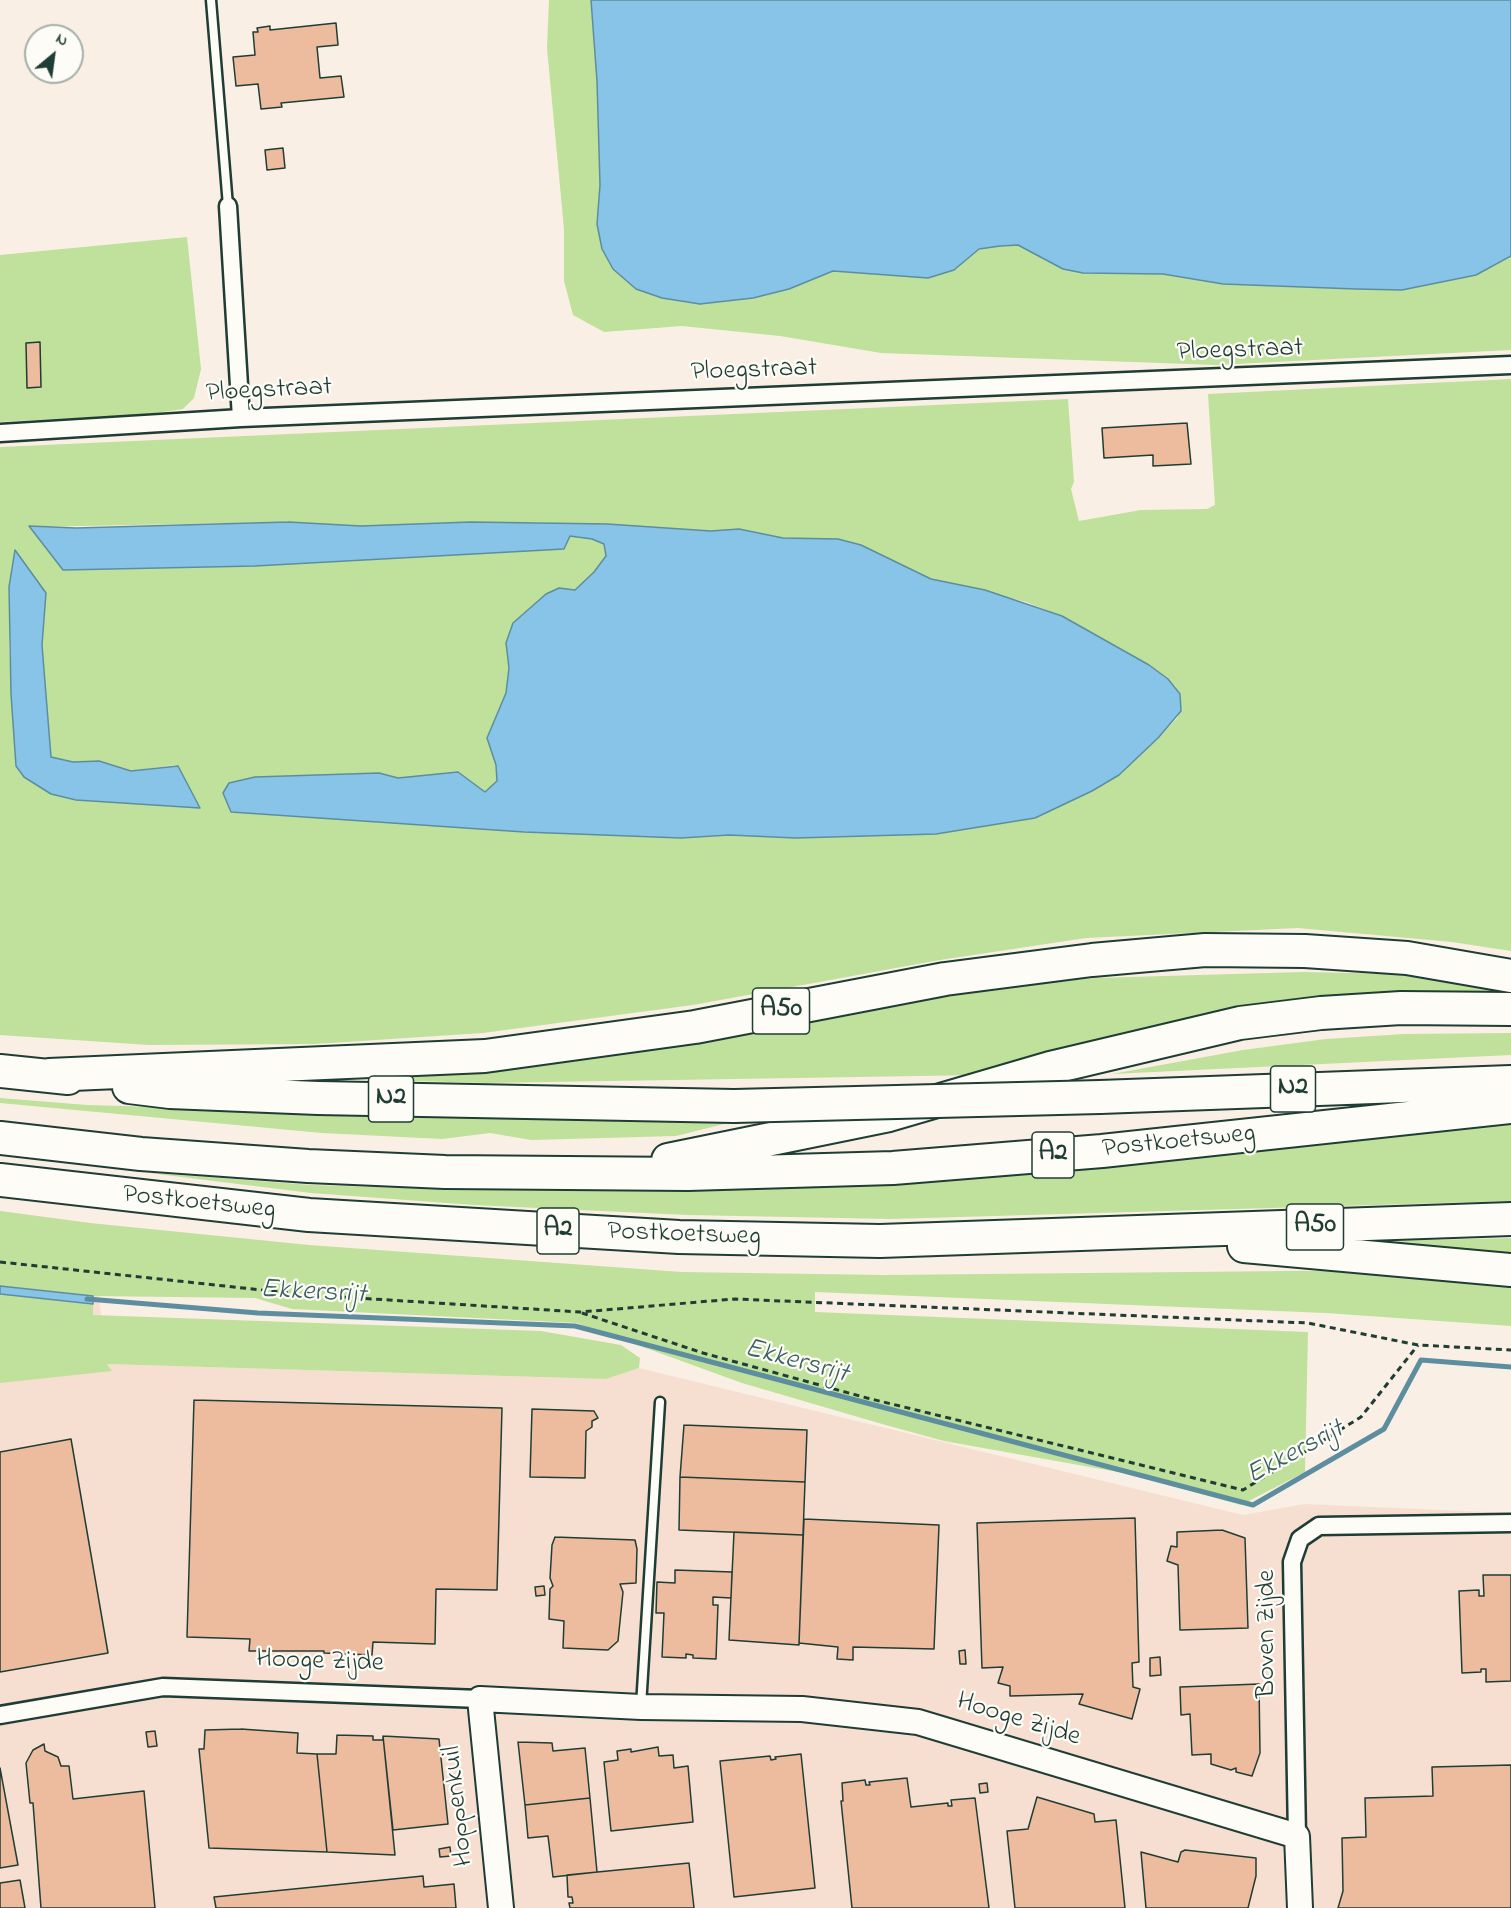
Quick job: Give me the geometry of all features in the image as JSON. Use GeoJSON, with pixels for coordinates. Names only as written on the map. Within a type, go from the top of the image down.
{"type":"FeatureCollection","features":[{"type":"Feature","properties":{"kind":"highway","name":"A50"},"geometry":{"type":"LineString","coordinates":[[49,1075],[485,1056],[695,1027],[945,979],[1092,960],[1205,950],[1305,951],[1407,958],[1511,976]]}},
{"type":"Feature","properties":{"kind":"highway","name":"Postkoetsweg"},"geometry":{"type":"LineString","coordinates":[[594,1174],[889,1115],[1061,1066],[1240,1023],[1321,1013],[1401,1008],[1511,1009]]}},
{"type":"Feature","properties":{"kind":"highway","name":"Postkoetsweg"},"geometry":{"type":"LineString","coordinates":[[0,1071],[49,1075],[170,1092],[734,1106],[1100,1097],[1511,1082]]}},
{"type":"Feature","properties":{"kind":"highway","name":"Postkoetsweg"},"geometry":{"type":"LineString","coordinates":[[0,1138],[141,1154],[308,1166],[594,1174],[688,1174],[893,1168],[1102,1151],[1511,1107]]}},
{"type":"Feature","properties":{"kind":"highway","name":"Postkoetsweg"},"geometry":{"type":"LineString","coordinates":[[0,1180],[309,1215],[679,1237],[880,1241],[1511,1219]]}},
{"type":"Feature","properties":{"kind":"highway","name":"Postkoetsweg"},"geometry":{"type":"LineString","coordinates":[[1118,1234],[1511,1270]]}},
{"type":"Feature","properties":{"kind":"street"},"geometry":{"type":"LineString","coordinates":[[228,206],[241,418]]}},
{"type":"Feature","properties":{"kind":"street","name":"Ploegstraat"},"geometry":{"type":"LineString","coordinates":[[0,433],[241,418],[1511,365]]}},
{"type":"Feature","properties":{"kind":"street","name":"Boven Zijde"},"geometry":{"type":"LineString","coordinates":[[1297,1836],[1292,1562],[1300,1539],[1319,1526],[1511,1523]]}},
{"type":"Feature","properties":{"kind":"street","name":"Hooge Zijde"},"geometry":{"type":"LineString","coordinates":[[0,1716],[163,1687],[641,1707],[802,1709],[918,1722],[1297,1836]]}},
{"type":"Feature","properties":{"kind":"street","name":"Hoppenkuil"},"geometry":{"type":"LineString","coordinates":[[480,1699],[501,1908]]}},
{"type":"Feature","properties":{"kind":"street"},"geometry":{"type":"LineString","coordinates":[[1297,1836],[1300,1908]]}},
{"type":"Feature","properties":{"kind":"lane"},"geometry":{"type":"LineString","coordinates":[[211,0],[228,206]]}},
{"type":"Feature","properties":{"kind":"lane"},"geometry":{"type":"LineString","coordinates":[[641,1707],[660,1402]]}},
{"type":"Feature","properties":{"kind":"path"},"geometry":{"type":"LineString","coordinates":[[0,1262],[309,1295],[580,1312],[735,1299],[1308,1323],[1418,1345],[1511,1350]]}},
{"type":"Feature","properties":{"kind":"path"},"geometry":{"type":"LineString","coordinates":[[580,1312],[702,1353],[867,1398],[1244,1490],[1361,1417],[1418,1345]]}},
{"type":"Feature","properties":{"kind":"shaded area"},"geometry":{"type":"Polygon","coordinates":[[[0,1211],[90,1223],[107,1364],[606,1379],[639,1368],[1243,1515],[1304,1504],[1511,1513],[1511,1908],[0,1908],[0,1211]]]}},
{"type":"Feature","properties":{"kind":"green space"},"geometry":{"type":"Polygon","coordinates":[[[549,0],[591,0],[597,81],[600,185],[597,225],[753,298],[789,289],[833,271],[928,278],[954,270],[979,249],[1018,245],[1063,269],[1083,273],[1163,274],[1223,284],[1356,289],[1402,290],[1476,275],[1511,256],[1511,350],[1216,365],[881,353],[780,336],[682,326],[604,332],[573,315],[564,281],[564,229],[547,48],[549,0]]]}},
{"type":"Feature","properties":{"kind":"green space"},"geometry":{"type":"Polygon","coordinates":[[[187,237],[201,369],[194,398],[183,409],[149,414],[0,422],[0,255],[187,237]]]}},
{"type":"Feature","properties":{"kind":"green space"},"geometry":{"type":"Polygon","coordinates":[[[1511,379],[1511,951],[1452,942],[1298,928],[1086,938],[940,960],[693,1005],[483,1033],[315,1044],[149,1045],[0,1035],[0,447],[1068,399],[1074,482],[1071,489],[1079,521],[1141,510],[1207,509],[1215,505],[1208,394],[1511,379]],[[288,522],[30,527],[63,570],[255,566],[564,549],[570,536],[592,539],[605,544],[606,556],[594,572],[575,590],[559,588],[506,643],[509,668],[506,693],[487,738],[496,765],[497,781],[484,793],[458,772],[398,778],[379,773],[255,777],[229,783],[413,823],[524,832],[681,838],[729,835],[796,838],[936,834],[1035,818],[1158,738],[1178,717],[1176,687],[1149,665],[1062,616],[1026,602],[931,579],[861,545],[812,538],[783,538],[739,529],[711,531],[532,522],[361,526],[288,522]],[[12,565],[9,647],[16,766],[51,794],[76,800],[199,808],[175,765],[131,771],[111,764],[73,762],[51,757],[42,645],[46,593],[12,565]]]}},
{"type":"Feature","properties":{"kind":"green space"},"geometry":{"type":"Polygon","coordinates":[[[1303,972],[1403,974],[1511,991],[1511,1001],[980,1075],[488,1083],[374,1080],[372,1076],[946,993],[1095,978],[1303,972]]]}},
{"type":"Feature","properties":{"kind":"green space"},"geometry":{"type":"Polygon","coordinates":[[[1511,1033],[1511,1055],[1112,1074],[1243,1050],[1326,1039],[1404,1034],[1511,1033]]]}},
{"type":"Feature","properties":{"kind":"green space"},"geometry":{"type":"Polygon","coordinates":[[[0,1098],[87,1105],[486,1116],[752,1117],[676,1136],[531,1140],[490,1133],[442,1139],[322,1133],[0,1103],[0,1098]]]}},
{"type":"Feature","properties":{"kind":"green space"},"geometry":{"type":"Polygon","coordinates":[[[1511,1121],[1511,1201],[891,1219],[687,1215],[474,1205],[311,1193],[141,1172],[312,1185],[475,1190],[691,1191],[898,1183],[1511,1121]]]}},
{"type":"Feature","properties":{"kind":"green space"},"geometry":{"type":"Polygon","coordinates":[[[0,1211],[90,1223],[309,1245],[682,1272],[885,1275],[1388,1270],[1511,1280],[1511,1326],[1326,1313],[815,1292],[815,1312],[1308,1332],[1305,1472],[1241,1505],[1129,1474],[944,1441],[742,1383],[577,1323],[292,1309],[255,1298],[93,1296],[0,1286],[0,1211]]]}},
{"type":"Feature","properties":{"kind":"green space"},"geometry":{"type":"Polygon","coordinates":[[[1511,1238],[1511,1260],[1304,1243],[1511,1238]]]}},
{"type":"Feature","properties":{"kind":"green space"},"geometry":{"type":"Polygon","coordinates":[[[0,1294],[93,1304],[93,1315],[541,1331],[621,1345],[640,1358],[639,1368],[606,1379],[107,1364],[112,1371],[0,1383],[0,1294]]]}},
{"type":"Feature","properties":{"kind":"water"},"geometry":{"type":"Polygon","coordinates":[[[591,0],[1511,0],[1511,256],[1476,275],[1402,290],[1356,289],[1223,284],[1163,274],[1083,273],[1063,269],[1018,245],[979,249],[954,270],[928,278],[833,271],[789,289],[753,298],[700,304],[662,298],[636,289],[613,269],[602,249],[597,224],[600,185],[597,81],[591,0]]]}},
{"type":"Feature","properties":{"kind":"water"},"geometry":{"type":"Polygon","coordinates":[[[288,522],[361,526],[471,522],[607,524],[711,531],[739,529],[783,538],[838,539],[861,545],[931,579],[985,590],[1062,616],[1149,665],[1168,679],[1180,694],[1181,711],[1158,738],[1119,775],[1092,791],[1035,818],[936,834],[796,838],[729,835],[681,838],[524,832],[231,812],[223,793],[229,783],[255,777],[379,773],[398,778],[458,772],[485,792],[497,781],[496,765],[487,738],[506,693],[509,668],[506,643],[513,623],[546,594],[559,588],[575,590],[594,572],[606,556],[604,544],[592,539],[570,536],[564,549],[255,566],[63,570],[29,526],[76,528],[288,522]]]}},
{"type":"Feature","properties":{"kind":"water"},"geometry":{"type":"Polygon","coordinates":[[[15,550],[46,593],[42,645],[51,757],[73,762],[99,761],[131,771],[178,766],[200,808],[76,800],[51,794],[24,777],[16,766],[11,694],[9,587],[15,550]]]}},
{"type":"Feature","properties":{"kind":"water"},"geometry":{"type":"Polygon","coordinates":[[[0,1286],[93,1296],[93,1304],[0,1294],[0,1286]]]}},
{"type":"Feature","properties":{"kind":"building"},"geometry":{"type":"Polygon","coordinates":[[[336,23],[338,45],[317,47],[320,78],[341,76],[344,97],[281,103],[282,107],[261,109],[258,84],[236,86],[233,57],[255,55],[253,32],[258,32],[257,28],[270,26],[270,30],[336,23]]]}},
{"type":"Feature","properties":{"kind":"building"},"geometry":{"type":"Polygon","coordinates":[[[283,148],[285,168],[267,170],[265,150],[283,148]]]}},
{"type":"Feature","properties":{"kind":"building"},"geometry":{"type":"Polygon","coordinates":[[[40,342],[41,387],[27,388],[26,343],[40,342]]]}},
{"type":"Feature","properties":{"kind":"building"},"geometry":{"type":"Polygon","coordinates":[[[1187,423],[1191,464],[1153,466],[1153,455],[1104,458],[1102,428],[1187,423]]]}},
{"type":"Feature","properties":{"kind":"building"},"geometry":{"type":"Polygon","coordinates":[[[194,1400],[502,1408],[497,1590],[436,1589],[435,1644],[373,1642],[372,1655],[324,1653],[324,1651],[249,1651],[250,1639],[187,1637],[194,1400]]]}},
{"type":"Feature","properties":{"kind":"building"},"geometry":{"type":"Polygon","coordinates":[[[532,1409],[594,1411],[598,1418],[592,1421],[592,1427],[586,1431],[585,1478],[530,1477],[532,1409]]]}},
{"type":"Feature","properties":{"kind":"building"},"geometry":{"type":"Polygon","coordinates":[[[684,1425],[807,1430],[805,1482],[680,1477],[684,1425]]]}},
{"type":"Feature","properties":{"kind":"building"},"geometry":{"type":"Polygon","coordinates":[[[71,1439],[108,1653],[0,1672],[0,1452],[71,1439]]]}},
{"type":"Feature","properties":{"kind":"building"},"geometry":{"type":"Polygon","coordinates":[[[680,1477],[805,1482],[803,1535],[679,1530],[680,1477]]]}},
{"type":"Feature","properties":{"kind":"building"},"geometry":{"type":"Polygon","coordinates":[[[1135,1518],[1139,1662],[1132,1663],[1133,1687],[1140,1689],[1132,1719],[1079,1704],[1083,1694],[1010,1696],[1010,1686],[998,1683],[1003,1667],[982,1668],[977,1523],[1135,1518]]]}},
{"type":"Feature","properties":{"kind":"building"},"geometry":{"type":"Polygon","coordinates":[[[804,1519],[939,1525],[934,1649],[853,1647],[853,1660],[837,1659],[838,1647],[799,1643],[804,1519]]]}},
{"type":"Feature","properties":{"kind":"building"},"geometry":{"type":"Polygon","coordinates":[[[1222,1530],[1245,1538],[1248,1628],[1180,1630],[1178,1565],[1167,1561],[1171,1546],[1177,1547],[1177,1532],[1222,1530]]]}},
{"type":"Feature","properties":{"kind":"building"},"geometry":{"type":"Polygon","coordinates":[[[734,1532],[803,1535],[799,1645],[729,1640],[734,1532]]]}},
{"type":"Feature","properties":{"kind":"building"},"geometry":{"type":"Polygon","coordinates":[[[555,1537],[635,1540],[636,1583],[620,1584],[623,1592],[618,1641],[608,1650],[563,1648],[564,1621],[549,1619],[550,1589],[553,1586],[550,1578],[552,1545],[555,1537]]]}},
{"type":"Feature","properties":{"kind":"building"},"geometry":{"type":"Polygon","coordinates":[[[675,1570],[732,1572],[731,1598],[713,1597],[713,1605],[718,1605],[716,1659],[693,1658],[693,1655],[686,1654],[686,1658],[662,1657],[664,1613],[656,1613],[657,1582],[675,1583],[675,1570]]]}},
{"type":"Feature","properties":{"kind":"building"},"geometry":{"type":"Polygon","coordinates":[[[1483,1575],[1511,1575],[1511,1681],[1486,1682],[1486,1669],[1481,1669],[1481,1672],[1462,1673],[1459,1591],[1479,1590],[1479,1596],[1484,1596],[1483,1575]]]}},
{"type":"Feature","properties":{"kind":"building"},"geometry":{"type":"Polygon","coordinates":[[[544,1586],[545,1595],[536,1596],[535,1587],[544,1586]]]}},
{"type":"Feature","properties":{"kind":"building"},"geometry":{"type":"Polygon","coordinates":[[[965,1650],[966,1664],[960,1664],[959,1651],[965,1650]]]}},
{"type":"Feature","properties":{"kind":"building"},"geometry":{"type":"Polygon","coordinates":[[[1160,1657],[1161,1675],[1150,1676],[1150,1658],[1160,1657]]]}},
{"type":"Feature","properties":{"kind":"building"},"geometry":{"type":"Polygon","coordinates":[[[1259,1684],[1260,1753],[1252,1776],[1236,1772],[1236,1768],[1231,1770],[1211,1764],[1211,1754],[1192,1755],[1190,1714],[1181,1715],[1180,1687],[1259,1684]]]}},
{"type":"Feature","properties":{"kind":"building"},"geometry":{"type":"Polygon","coordinates":[[[241,1729],[298,1733],[297,1753],[317,1754],[327,1852],[209,1848],[199,1749],[204,1749],[205,1730],[241,1729]]]}},
{"type":"Feature","properties":{"kind":"building"},"geometry":{"type":"Polygon","coordinates":[[[155,1731],[157,1746],[148,1747],[146,1732],[155,1731]]]}},
{"type":"Feature","properties":{"kind":"building"},"geometry":{"type":"Polygon","coordinates":[[[337,1735],[373,1736],[373,1740],[383,1740],[383,1736],[395,1855],[327,1852],[317,1754],[336,1754],[337,1735]]]}},
{"type":"Feature","properties":{"kind":"building"},"geometry":{"type":"Polygon","coordinates":[[[383,1736],[439,1739],[448,1824],[393,1830],[383,1736]]]}},
{"type":"Feature","properties":{"kind":"building"},"geometry":{"type":"Polygon","coordinates":[[[518,1742],[552,1743],[553,1751],[585,1748],[590,1798],[525,1805],[518,1742]]]}},
{"type":"Feature","properties":{"kind":"building"},"geometry":{"type":"Polygon","coordinates":[[[44,1744],[45,1751],[58,1757],[61,1766],[69,1766],[73,1799],[144,1791],[155,1908],[41,1908],[33,1803],[30,1803],[26,1763],[33,1750],[44,1744]]]}},
{"type":"Feature","properties":{"kind":"building"},"geometry":{"type":"Polygon","coordinates":[[[658,1747],[659,1756],[673,1755],[674,1768],[688,1766],[693,1822],[611,1831],[604,1762],[618,1760],[617,1751],[631,1749],[631,1752],[658,1747]]]}},
{"type":"Feature","properties":{"kind":"building"},"geometry":{"type":"Polygon","coordinates":[[[801,1754],[815,1888],[734,1897],[720,1761],[770,1756],[771,1760],[776,1759],[775,1757],[801,1754]]]}},
{"type":"Feature","properties":{"kind":"building"},"geometry":{"type":"Polygon","coordinates":[[[1511,1765],[1511,1908],[1338,1908],[1343,1891],[1342,1838],[1366,1837],[1365,1798],[1433,1796],[1432,1767],[1511,1765]]]}},
{"type":"Feature","properties":{"kind":"building"},"geometry":{"type":"Polygon","coordinates":[[[0,1768],[18,1865],[0,1868],[0,1768]]]}},
{"type":"Feature","properties":{"kind":"building"},"geometry":{"type":"Polygon","coordinates":[[[907,1778],[911,1807],[948,1803],[948,1806],[952,1806],[951,1800],[975,1798],[989,1908],[852,1908],[841,1801],[843,1801],[842,1783],[865,1780],[866,1785],[870,1785],[869,1782],[907,1778]]]}},
{"type":"Feature","properties":{"kind":"building"},"geometry":{"type":"Polygon","coordinates":[[[987,1783],[988,1792],[980,1793],[979,1784],[987,1783]]]}},
{"type":"Feature","properties":{"kind":"building"},"geometry":{"type":"Polygon","coordinates":[[[1037,1797],[1094,1814],[1095,1822],[1116,1820],[1125,1908],[1015,1908],[1007,1831],[1028,1829],[1037,1797]]]}},
{"type":"Feature","properties":{"kind":"building"},"geometry":{"type":"Polygon","coordinates":[[[590,1798],[597,1872],[553,1877],[548,1836],[528,1838],[525,1805],[590,1798]]]}},
{"type":"Feature","properties":{"kind":"building"},"geometry":{"type":"Polygon","coordinates":[[[450,1847],[451,1856],[440,1857],[439,1849],[450,1847]]]}},
{"type":"Feature","properties":{"kind":"building"},"geometry":{"type":"Polygon","coordinates":[[[1185,1850],[1256,1858],[1256,1876],[1248,1908],[1146,1908],[1141,1852],[1178,1862],[1181,1852],[1185,1850]]]}},
{"type":"Feature","properties":{"kind":"building"},"geometry":{"type":"Polygon","coordinates":[[[689,1863],[694,1908],[570,1908],[569,1903],[573,1903],[572,1897],[568,1897],[567,1875],[689,1863]]]}},
{"type":"Feature","properties":{"kind":"building"},"geometry":{"type":"Polygon","coordinates":[[[423,1876],[424,1887],[454,1884],[456,1908],[216,1908],[214,1897],[423,1876]]]}},
{"type":"Feature","properties":{"kind":"building"},"geometry":{"type":"Polygon","coordinates":[[[20,1880],[25,1908],[0,1908],[0,1883],[20,1880]]]}},
{"type":"Feature","properties":{"kind":"waterway","name":"Ekkersrijt"},"geometry":{"type":"LineString","coordinates":[[87,1299],[258,1313],[575,1326],[1253,1505],[1384,1429],[1421,1360],[1511,1367]]}}]}
